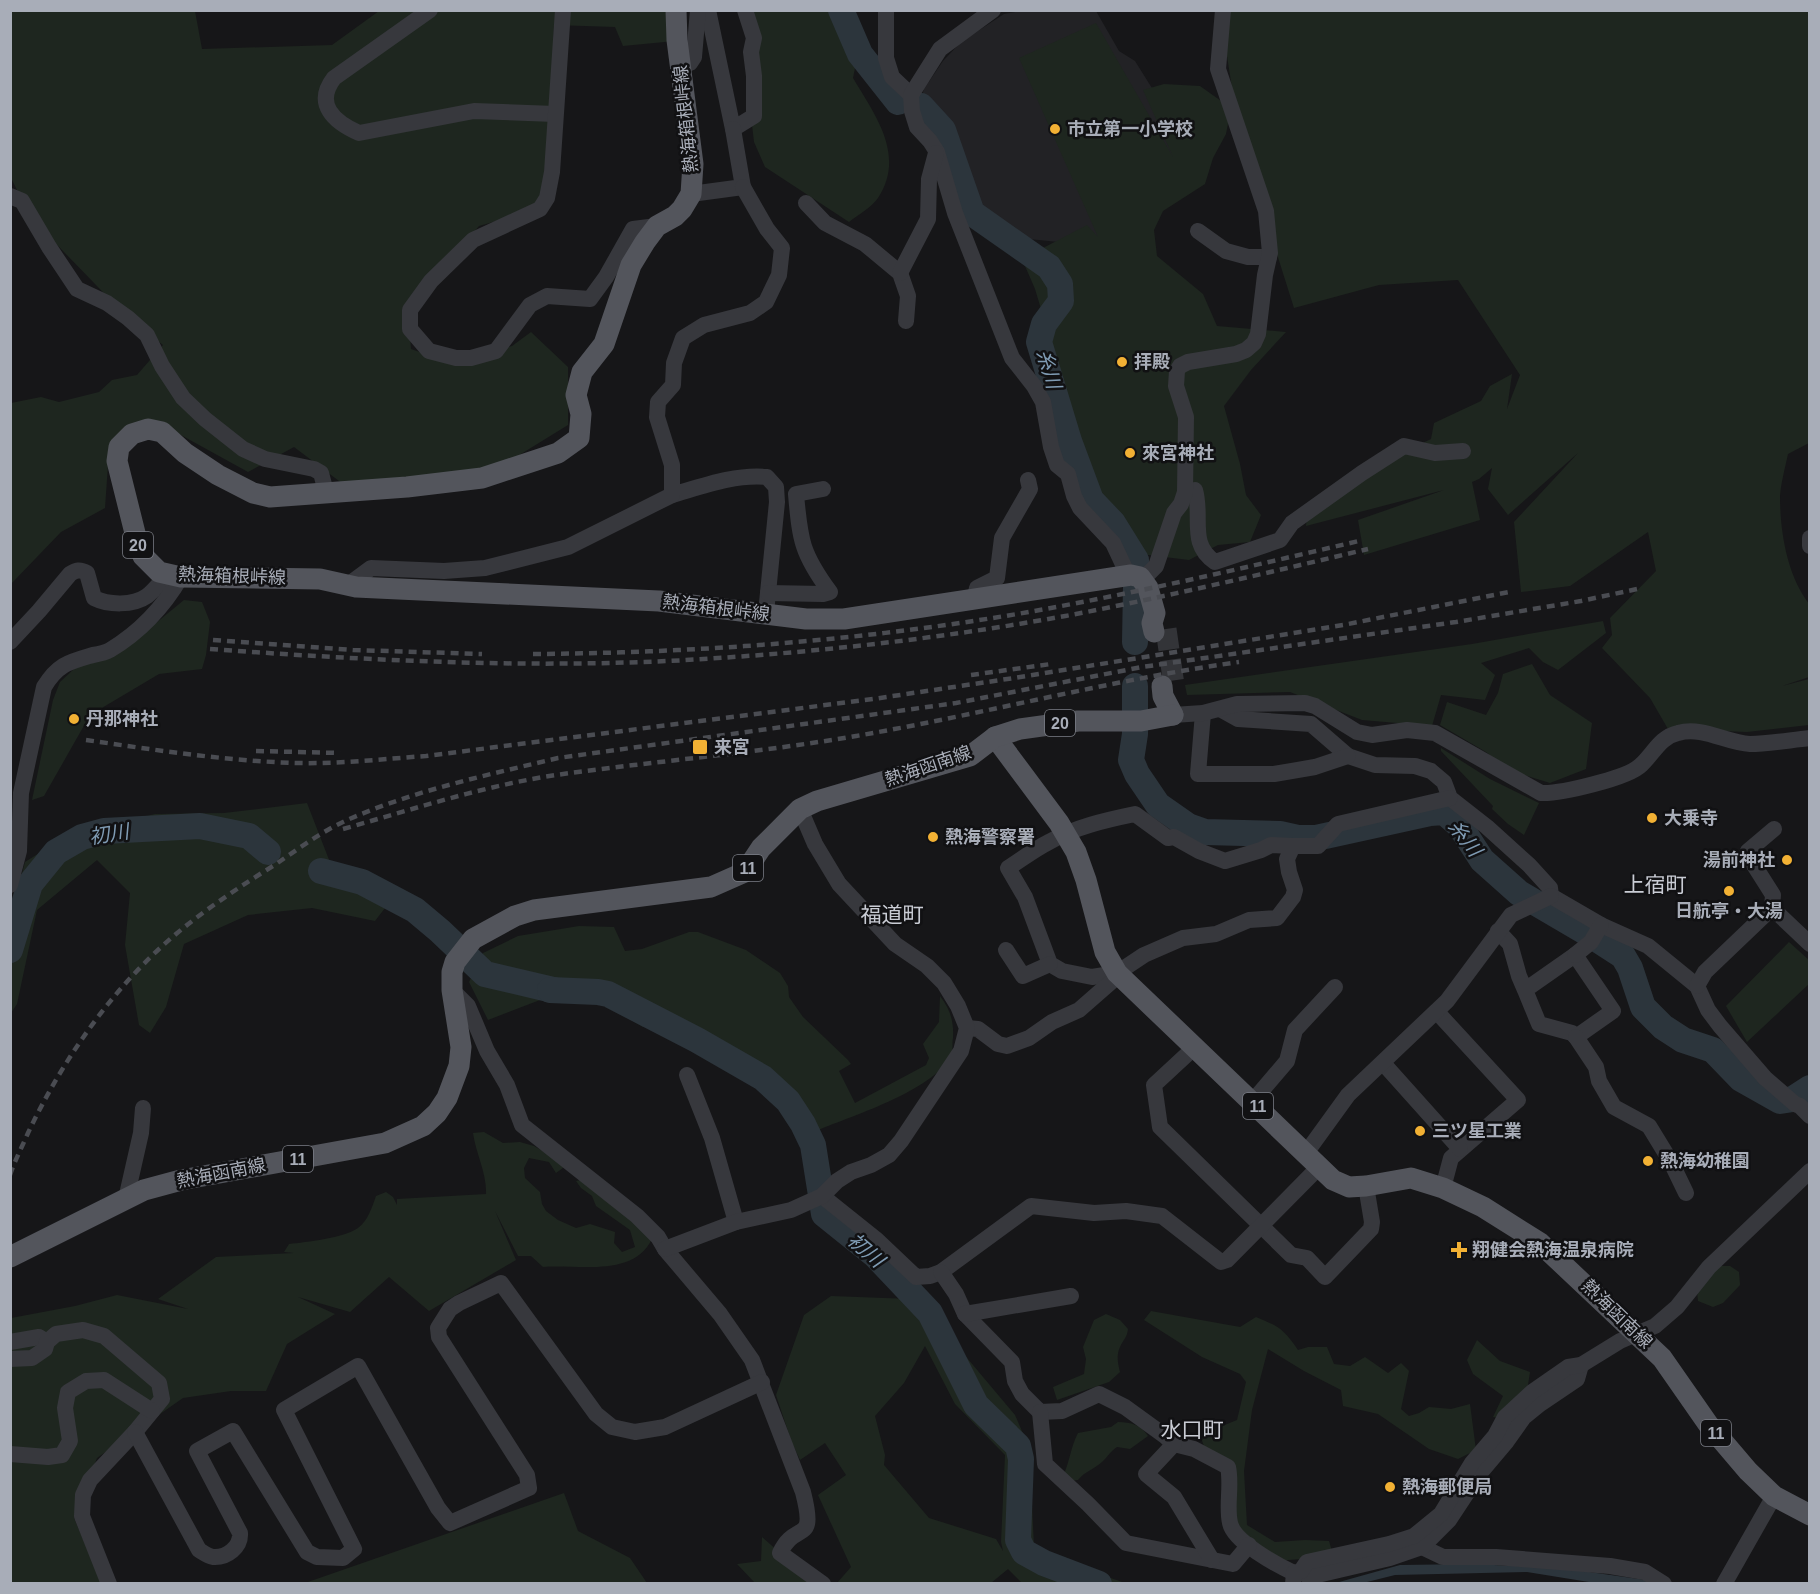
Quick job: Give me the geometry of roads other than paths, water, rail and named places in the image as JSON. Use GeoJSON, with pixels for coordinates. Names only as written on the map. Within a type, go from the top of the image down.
{"type":"FeatureCollection","features":[{"type":"Feature","properties":{"kind":"main road","name":"熱海箱根峠線"},"geometry":{"type":"LineString","coordinates":[[676,10],[693,164],[691,194],[675,216],[657,225],[631,265],[604,344],[582,372],[576,395],[581,414],[579,438],[558,453],[482,478],[407,487],[270,497],[253,493],[218,475],[185,453],[162,432],[148,429],[132,434],[119,447],[117,461],[137,541],[144,556],[159,572],[175,576],[320,579],[356,587],[659,601],[767,603],[806,619],[844,619],[1135,577]]}},
{"type":"Feature","properties":{"kind":"main road"},"geometry":{"type":"LineString","coordinates":[[1135,577],[1148,588],[1158,625]]}},
{"type":"Feature","properties":{"kind":"main road"},"geometry":{"type":"LineString","coordinates":[[1168,686],[1176,694],[1173,715]]}},
{"type":"Feature","properties":{"kind":"main road","name":"20"},"geometry":{"type":"LineString","coordinates":[[995,737],[1020,729],[1078,721],[1134,721],[1173,715]]}},
{"type":"Feature","properties":{"kind":"main road","name":"熱海函南線"},"geometry":{"type":"LineString","coordinates":[[10,1257],[144,1190],[181,1180],[385,1143],[423,1126],[437,1113],[447,1098],[459,1066],[461,1047],[452,990],[452,972],[455,962],[473,939],[514,916],[534,910],[711,887],[745,872],[761,848],[800,809],[817,801],[970,756],[995,737],[1076,852],[1086,880],[1105,952],[1118,974],[1333,1179],[1349,1187],[1412,1178],[1443,1188],[1484,1207],[1540,1243],[1662,1358],[1708,1424],[1748,1471],[1774,1496],[1809,1515]]}},
{"type":"Feature","properties":{"kind":"street"},"geometry":{"type":"LineString","coordinates":[[430,10],[334,78],[327,87],[327,103],[331,114],[342,126],[359,133],[474,111],[555,114]]}},
{"type":"Feature","properties":{"kind":"street"},"geometry":{"type":"LineString","coordinates":[[563,10],[552,172],[547,198],[540,209],[473,240],[431,281],[410,310],[410,329],[429,351],[456,358],[471,358],[496,351],[530,305],[547,296],[590,299],[606,277],[633,229],[657,225]]}},
{"type":"Feature","properties":{"kind":"street"},"geometry":{"type":"LineString","coordinates":[[681,66],[690,63],[694,57],[698,10]]}},
{"type":"Feature","properties":{"kind":"street"},"geometry":{"type":"LineString","coordinates":[[672,495],[672,465],[657,417],[658,402],[673,385],[674,363],[683,338],[704,325],[750,314],[766,302],[779,275],[782,248],[767,229],[743,187],[708,10]]}},
{"type":"Feature","properties":{"kind":"street"},"geometry":{"type":"LineString","coordinates":[[733,129],[754,116],[754,76],[751,52],[754,38],[746,10]]}},
{"type":"Feature","properties":{"kind":"street"},"geometry":{"type":"LineString","coordinates":[[886,10],[886,58],[892,77],[911,95]]}},
{"type":"Feature","properties":{"kind":"street"},"geometry":{"type":"LineString","coordinates":[[993,10],[940,49],[911,95],[912,111],[917,127],[937,152],[955,213],[1012,358],[1035,386],[1043,402],[1051,447],[1057,465],[1068,474],[1080,508],[1113,543],[1135,577],[1156,566],[1174,513],[1181,504],[1185,492],[1186,417],[1176,386],[1177,371],[1180,366],[1188,362],[1236,354],[1246,350],[1254,343],[1258,334],[1269,257],[1270,232],[1266,211],[1218,69],[1223,10]]}},
{"type":"Feature","properties":{"kind":"street"},"geometry":{"type":"LineString","coordinates":[[900,273],[928,219],[929,179],[937,152]]}},
{"type":"Feature","properties":{"kind":"street"},"geometry":{"type":"LineString","coordinates":[[691,194],[743,187]]}},
{"type":"Feature","properties":{"kind":"street"},"geometry":{"type":"LineString","coordinates":[[10,196],[22,201],[77,289],[107,303],[147,335],[167,374],[183,398],[197,412],[243,449],[265,459],[314,469],[321,473],[327,492]]}},
{"type":"Feature","properties":{"kind":"street"},"geometry":{"type":"LineString","coordinates":[[806,204],[825,223],[864,244],[900,273],[908,296],[906,321]]}},
{"type":"Feature","properties":{"kind":"street"},"geometry":{"type":"LineString","coordinates":[[1198,231],[1226,251],[1248,257],[1269,257]]}},
{"type":"Feature","properties":{"kind":"street"},"geometry":{"type":"LineString","coordinates":[[1185,492],[1195,490],[1199,504],[1199,543],[1205,555],[1215,562],[1280,540],[1292,523],[1362,472],[1404,446],[1435,453],[1462,451]]}},
{"type":"Feature","properties":{"kind":"street"},"geometry":{"type":"LineString","coordinates":[[348,585],[371,568],[444,571],[485,568],[568,547],[672,495],[720,481],[756,476],[767,477],[776,486],[777,502],[767,603],[823,594],[830,592],[814,570],[804,549],[799,533],[796,494],[823,489]]}},
{"type":"Feature","properties":{"kind":"street"},"geometry":{"type":"LineString","coordinates":[[974,601],[977,588],[997,578],[1002,538],[1030,489],[1028,480]]}},
{"type":"Feature","properties":{"kind":"street"},"geometry":{"type":"LineString","coordinates":[[1809,538],[1809,546]]}},
{"type":"Feature","properties":{"kind":"street"},"geometry":{"type":"LineString","coordinates":[[10,642],[70,574],[76,571],[82,570],[87,573],[94,598],[102,602],[115,603],[145,598],[175,576]]}},
{"type":"Feature","properties":{"kind":"street"},"geometry":{"type":"LineString","coordinates":[[10,885],[16,866],[15,841],[21,793],[44,687],[52,675],[66,663],[109,651],[136,631],[168,599],[175,576]]}},
{"type":"Feature","properties":{"kind":"street"},"geometry":{"type":"LineString","coordinates":[[1173,715],[1203,713],[1237,704],[1305,702],[1357,732],[1372,735],[1407,730],[1435,733],[1541,793],[1554,793],[1626,774],[1641,765],[1656,746],[1676,733],[1700,732],[1749,744],[1809,738]]}},
{"type":"Feature","properties":{"kind":"street"},"geometry":{"type":"LineString","coordinates":[[822,1196],[877,1240],[916,1277],[941,1272],[1031,1206],[1094,1213],[1126,1210],[1162,1216],[1221,1262],[1227,1260],[1261,1225],[1313,1160],[1348,1095],[1437,1012],[1511,915],[1542,901],[1550,888],[1487,827],[1450,798],[1443,782],[1424,768],[1375,765],[1348,756],[1311,724],[1238,719],[1220,709]]}},
{"type":"Feature","properties":{"kind":"street"},"geometry":{"type":"LineString","coordinates":[[1203,713],[1198,774],[1274,774],[1315,768],[1348,756]]}},
{"type":"Feature","properties":{"kind":"street"},"geometry":{"type":"LineString","coordinates":[[1118,974],[1092,977],[1062,971],[1050,964],[1025,897],[1008,868],[1047,842],[1065,834],[1135,814],[1168,838],[1174,837],[1199,851],[1225,861],[1270,845],[1318,846],[1338,824],[1450,798]]}},
{"type":"Feature","properties":{"kind":"street"},"geometry":{"type":"LineString","coordinates":[[665,1249],[736,1222],[791,1210],[822,1196],[837,1181],[851,1172],[889,1155],[901,1141],[961,1051],[967,1028],[958,1006],[944,983],[927,966],[896,944],[839,884],[814,844],[800,809]]}},
{"type":"Feature","properties":{"kind":"street"},"geometry":{"type":"LineString","coordinates":[[1697,986],[1705,972],[1772,908],[1773,895],[1747,854],[1748,850],[1774,829]]}},
{"type":"Feature","properties":{"kind":"street"},"geometry":{"type":"LineString","coordinates":[[967,1028],[978,1029],[998,1044],[1007,1046],[1029,1038],[1052,1022],[1079,1010],[1118,974],[1144,955],[1183,938],[1216,934],[1249,920],[1277,918],[1293,897],[1295,890],[1287,859],[1293,846]]}},
{"type":"Feature","properties":{"kind":"street"},"geometry":{"type":"LineString","coordinates":[[1542,901],[1648,946],[1697,986],[1708,1010],[1765,1078],[1809,1116]]}},
{"type":"Feature","properties":{"kind":"street"},"geometry":{"type":"LineString","coordinates":[[1772,908],[1809,944]]}},
{"type":"Feature","properties":{"kind":"street"},"geometry":{"type":"LineString","coordinates":[[1525,990],[1591,942],[1601,925]]}},
{"type":"Feature","properties":{"kind":"street"},"geometry":{"type":"LineString","coordinates":[[1498,931],[1510,944],[1539,1024],[1572,1033],[1576,1037],[1596,1068],[1599,1081],[1614,1107],[1648,1126],[1671,1162],[1686,1193]]}},
{"type":"Feature","properties":{"kind":"street"},"geometry":{"type":"LineString","coordinates":[[1006,950],[1023,976],[1050,964]]}},
{"type":"Feature","properties":{"kind":"street"},"geometry":{"type":"LineString","coordinates":[[1575,955],[1614,1011],[1576,1037]]}},
{"type":"Feature","properties":{"kind":"street"},"geometry":{"type":"LineString","coordinates":[[1253,1101],[1287,1061],[1295,1030],[1335,987]]}},
{"type":"Feature","properties":{"kind":"street"},"geometry":{"type":"LineString","coordinates":[[452,990],[468,1006],[487,1051],[507,1085],[522,1125],[637,1216],[658,1237],[665,1249],[720,1314],[752,1360],[803,1492],[809,1514],[805,1531],[791,1538],[780,1553],[823,1584]]}},
{"type":"Feature","properties":{"kind":"street"},"geometry":{"type":"LineString","coordinates":[[1437,1012],[1518,1100],[1451,1158],[1443,1188]]}},
{"type":"Feature","properties":{"kind":"street"},"geometry":{"type":"LineString","coordinates":[[1195,1047],[1154,1085],[1160,1127],[1290,1255],[1307,1258],[1325,1277],[1371,1229],[1372,1222],[1366,1186]]}},
{"type":"Feature","properties":{"kind":"street"},"geometry":{"type":"LineString","coordinates":[[1383,1063],[1460,1149]]}},
{"type":"Feature","properties":{"kind":"street"},"geometry":{"type":"LineString","coordinates":[[687,1075],[712,1138],[736,1222]]}},
{"type":"Feature","properties":{"kind":"street"},"geometry":{"type":"LineString","coordinates":[[126,1200],[141,1133],[143,1108]]}},
{"type":"Feature","properties":{"kind":"street"},"geometry":{"type":"LineString","coordinates":[[1418,1541],[1441,1514],[1472,1463],[1495,1436],[1505,1417],[1532,1392],[1568,1367],[1581,1365],[1620,1341],[1655,1326],[1677,1307],[1709,1266],[1809,1171]]}},
{"type":"Feature","properties":{"kind":"street"},"geometry":{"type":"LineString","coordinates":[[941,1272],[956,1294],[965,1314],[1012,1362],[1015,1381],[1022,1394],[1040,1412],[1045,1464],[1126,1543],[1233,1564],[1249,1545]]}},
{"type":"Feature","properties":{"kind":"street"},"geometry":{"type":"LineString","coordinates":[[135,1432],[199,1550],[210,1557],[219,1557],[238,1547],[240,1533],[197,1451],[233,1431],[307,1552],[317,1557],[344,1558],[354,1549],[284,1410],[358,1366],[438,1508],[450,1523],[530,1488],[527,1475],[439,1337],[438,1328],[450,1309],[501,1283],[596,1414],[612,1427],[636,1432],[665,1426],[762,1382]]}},
{"type":"Feature","properties":{"kind":"street"},"geometry":{"type":"LineString","coordinates":[[965,1314],[1071,1296]]}},
{"type":"Feature","properties":{"kind":"street"},"geometry":{"type":"LineString","coordinates":[[10,1359],[32,1358],[45,1349],[47,1342],[56,1334],[84,1330],[104,1336],[159,1383],[162,1399],[90,1480],[84,1495],[82,1516],[109,1584]]}},
{"type":"Feature","properties":{"kind":"street"},"geometry":{"type":"LineString","coordinates":[[10,1342],[39,1337],[47,1342]]}},
{"type":"Feature","properties":{"kind":"street"},"geometry":{"type":"LineString","coordinates":[[10,1454],[48,1457],[62,1455],[70,1441],[65,1408],[68,1392],[86,1381],[104,1380],[152,1411]]}},
{"type":"Feature","properties":{"kind":"street"},"geometry":{"type":"LineString","coordinates":[[1040,1412],[1062,1411],[1099,1394],[1125,1407],[1174,1444],[1194,1449],[1228,1467],[1230,1524],[1242,1540],[1296,1576],[1306,1562],[1338,1562],[1389,1544],[1418,1541],[1443,1557],[1496,1557],[1633,1570],[1645,1572],[1664,1584]]}},
{"type":"Feature","properties":{"kind":"street"},"geometry":{"type":"LineString","coordinates":[[1174,1444],[1146,1474],[1174,1497],[1212,1560]]}},
{"type":"Feature","properties":{"kind":"street"},"geometry":{"type":"LineString","coordinates":[[1724,1584],[1774,1496]]}},
{"type":"Feature","properties":{"kind":"waterway","name":"糸川"},"geometry":{"type":"LineString","coordinates":[[841,10],[860,54],[898,102]]}},
{"type":"Feature","properties":{"kind":"waterway","name":"糸川"},"geometry":{"type":"LineString","coordinates":[[921,106],[943,130],[972,213],[1049,267],[1060,284],[1061,301],[1044,324],[1039,342],[1069,441],[1091,500],[1113,523],[1136,560],[1136,567]]}},
{"type":"Feature","properties":{"kind":"waterway","name":"糸川"},"geometry":{"type":"LineString","coordinates":[[1135,642],[1136,586]]}},
{"type":"Feature","properties":{"kind":"waterway","name":"糸川"},"geometry":{"type":"LineString","coordinates":[[1135,686],[1135,734],[1131,760],[1137,774],[1158,805],[1188,826],[1205,832],[1280,834],[1298,838],[1316,838],[1430,813],[1444,812],[1460,826],[1482,860],[1519,893],[1623,956],[1630,968],[1643,1007],[1663,1027],[1683,1040],[1713,1050],[1741,1079],[1780,1101],[1793,1099],[1810,1088]]}},
{"type":"Feature","properties":{"kind":"waterway","name":"初川"},"geometry":{"type":"LineString","coordinates":[[10,950],[30,884],[56,852],[82,837],[104,831],[200,826],[249,836],[268,852]]}},
{"type":"Feature","properties":{"kind":"waterway","name":"初川"},"geometry":{"type":"LineString","coordinates":[[321,871],[362,882],[415,910],[485,974],[553,990]]}},
{"type":"Feature","properties":{"kind":"waterway","name":"初川"},"geometry":{"type":"LineString","coordinates":[[550,990],[608,994],[697,1040],[763,1078],[788,1101],[813,1145],[824,1214],[875,1255],[930,1313],[976,1405],[1018,1446],[1021,1459],[1018,1540],[1024,1552],[1044,1563],[1099,1584]]}},
{"type":"Feature","properties":{"kind":"tunnel"},"geometry":{"type":"LineString","coordinates":[[1166,629],[1174,685]]}},
{"type":"Feature","properties":{"kind":"railway"},"geometry":{"type":"LineString","coordinates":[[533,654],[715,648],[897,632],[1017,614],[1147,589],[1363,540]]}},
{"type":"Feature","properties":{"kind":"railway"},"geometry":{"type":"LineString","coordinates":[[210,649],[382,659],[553,664],[668,661],[770,654],[923,638],[1025,623],[1186,591],[1368,549]]}},
{"type":"Feature","properties":{"kind":"railway"},"geometry":{"type":"LineString","coordinates":[[10,1175],[28,1133],[57,1078],[91,1026],[131,977],[176,934],[212,906],[318,835],[370,810],[450,785],[558,758],[956,703],[1142,667],[1456,622],[1637,589]]}},
{"type":"Feature","properties":{"kind":"railway"},"geometry":{"type":"LineString","coordinates":[[86,740],[270,762],[329,763],[426,756],[873,699],[1014,678],[1343,625],[1509,592]]}},
{"type":"Feature","properties":{"kind":"railway"},"geometry":{"type":"LineString","coordinates":[[213,640],[353,650],[482,654]]}},
{"type":"Feature","properties":{"kind":"railway"},"geometry":{"type":"LineString","coordinates":[[343,829],[502,785],[556,775],[856,736],[1143,678],[1239,662]]}},
{"type":"Feature","properties":{"kind":"railway"},"geometry":{"type":"LineString","coordinates":[[971,675],[1051,664]]}},
{"type":"Feature","properties":{"kind":"railway"},"geometry":{"type":"LineString","coordinates":[[256,751],[340,753]]}},
{"type":"Feature","properties":{"kind":"place","name":"市立第一小学校"},"geometry":{"type":"Point","coordinates":[1055,129]}},
{"type":"Feature","properties":{"kind":"place","name":"拝殿"},"geometry":{"type":"Point","coordinates":[1122,362]}},
{"type":"Feature","properties":{"kind":"place","name":"來宮神社"},"geometry":{"type":"Point","coordinates":[1130,453]}},
{"type":"Feature","properties":{"kind":"place","name":"丹那神社"},"geometry":{"type":"Point","coordinates":[74,719]}},
{"type":"Feature","properties":{"kind":"place","name":"来宮"},"geometry":{"type":"Point","coordinates":[700,747]}},
{"type":"Feature","properties":{"kind":"place","name":"大乗寺"},"geometry":{"type":"Point","coordinates":[1652,818]}},
{"type":"Feature","properties":{"kind":"place","name":"熱海警察署"},"geometry":{"type":"Point","coordinates":[933,837]}},
{"type":"Feature","properties":{"kind":"place","name":"湯前神社"},"geometry":{"type":"Point","coordinates":[1787,860]}},
{"type":"Feature","properties":{"kind":"place","name":"日航亭・大湯"},"geometry":{"type":"Point","coordinates":[1729,891]}},
{"type":"Feature","properties":{"kind":"place","name":"三ツ星工業"},"geometry":{"type":"Point","coordinates":[1420,1131]}},
{"type":"Feature","properties":{"kind":"place","name":"熱海幼稚園"},"geometry":{"type":"Point","coordinates":[1648,1161]}},
{"type":"Feature","properties":{"kind":"place","name":"翔健会熱海温泉病院"},"geometry":{"type":"Point","coordinates":[1459,1250]}},
{"type":"Feature","properties":{"kind":"place","name":"熱海郵便局"},"geometry":{"type":"Point","coordinates":[1390,1487]}},
{"type":"Feature","properties":{"kind":"district","name":"上宿町"},"geometry":{"type":"Point","coordinates":[1655,885]}},
{"type":"Feature","properties":{"kind":"district","name":"福道町"},"geometry":{"type":"Point","coordinates":[892,915]}},
{"type":"Feature","properties":{"kind":"district","name":"水口町"},"geometry":{"type":"Point","coordinates":[1192,1430]}}]}
